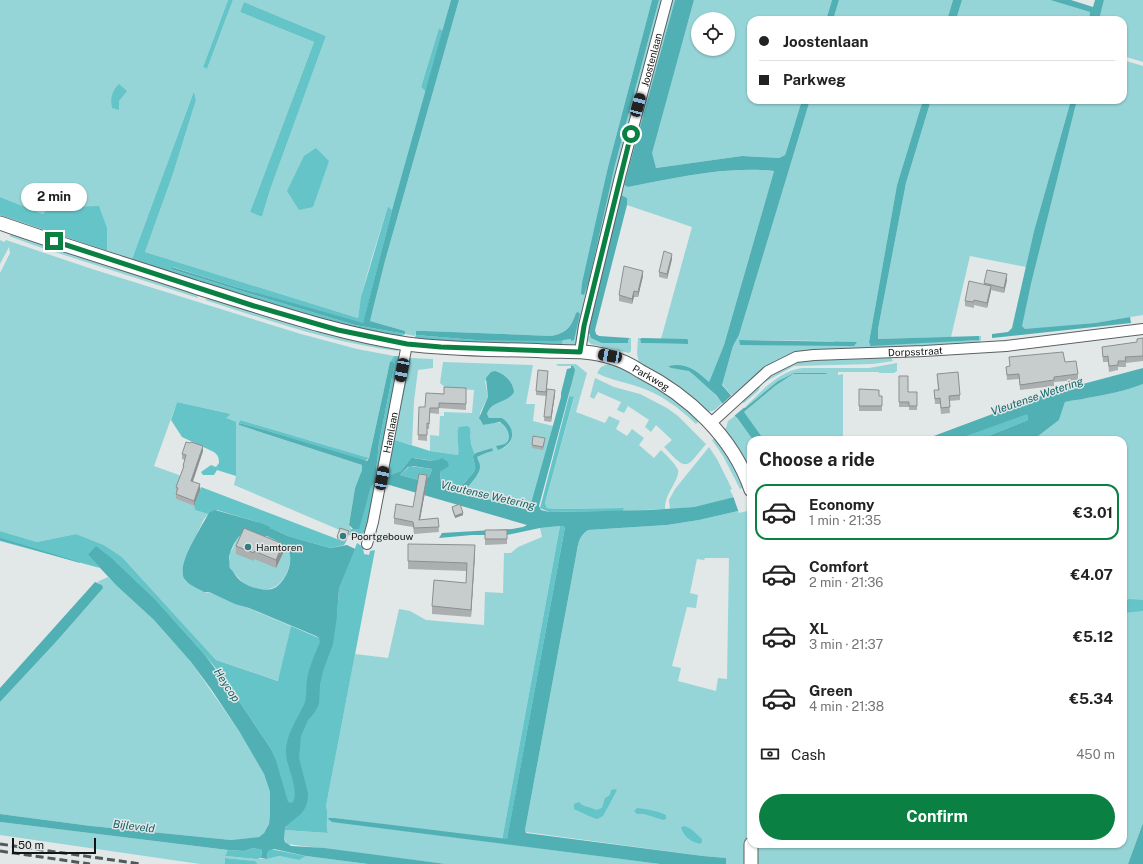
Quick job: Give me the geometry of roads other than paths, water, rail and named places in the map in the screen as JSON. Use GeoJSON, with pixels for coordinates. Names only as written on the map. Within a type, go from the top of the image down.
{"type":"FeatureCollection","features":[{"type":"Feature","properties":{"kind":"street","name":"Joostenlaan"},"geometry":{"type":"LineString","coordinates":[[580,352],[584,326],[620,177],[667,0]]}},
{"type":"Feature","properties":{"kind":"street","name":"Parkweg"},"geometry":{"type":"LineString","coordinates":[[0,223],[262,308],[338,330],[407,344],[441,347],[580,352],[610,356],[651,376],[682,396],[710,423],[730,450],[747,481]]}},
{"type":"Feature","properties":{"kind":"street","name":"Dorpsstraat"},"geometry":{"type":"LineString","coordinates":[[710,423],[768,371],[789,360],[804,356],[924,352],[1006,346],[1143,329]]}},
{"type":"Feature","properties":{"kind":"street","name":"Hamlaan"},"geometry":{"type":"LineString","coordinates":[[368,544],[407,344]]}},
{"type":"Feature","properties":{"kind":"street"},"geometry":{"type":"LineString","coordinates":[[751,848],[751,864]]}},
{"type":"Feature","properties":{"kind":"water"},"geometry":{"type":"Polygon","coordinates":[[[451,0],[459,0],[385,261],[370,321],[405,331],[405,334],[355,325],[171,269],[172,267],[363,323],[392,210],[451,0]]]}},
{"type":"Feature","properties":{"kind":"water"},"geometry":{"type":"Polygon","coordinates":[[[652,0],[659,0],[615,165],[589,281],[584,295],[581,294],[582,283],[608,167],[652,0]]]}},
{"type":"Feature","properties":{"kind":"water"},"geometry":{"type":"Polygon","coordinates":[[[675,0],[694,0],[652,153],[656,168],[742,156],[779,158],[785,155],[801,104],[809,104],[739,335],[733,346],[722,385],[740,406],[745,408],[778,381],[794,373],[827,373],[793,374],[775,386],[744,412],[761,436],[750,436],[737,418],[716,395],[689,371],[671,368],[668,366],[685,366],[700,374],[709,382],[724,345],[774,171],[719,171],[628,187],[624,185],[675,0]]]}},
{"type":"Feature","properties":{"kind":"water"},"geometry":{"type":"Polygon","coordinates":[[[832,0],[839,0],[834,16],[827,16],[832,0]]]}},
{"type":"Feature","properties":{"kind":"water"},"geometry":{"type":"Polygon","coordinates":[[[953,0],[962,0],[957,16],[948,16],[953,0]]]}},
{"type":"Feature","properties":{"kind":"water"},"geometry":{"type":"Polygon","coordinates":[[[1050,0],[1071,0],[1093,7],[1095,0],[1104,0],[1100,16],[1090,16],[1090,12],[1050,0]]]}},
{"type":"Feature","properties":{"kind":"water"},"geometry":{"type":"Polygon","coordinates":[[[922,104],[930,104],[906,183],[878,329],[878,339],[979,336],[979,340],[870,346],[869,342],[897,185],[922,104]]]}},
{"type":"Feature","properties":{"kind":"water"},"geometry":{"type":"Polygon","coordinates":[[[1070,104],[1076,104],[1022,326],[1025,329],[1095,323],[1130,317],[1131,323],[992,338],[992,334],[1008,332],[1012,328],[1034,231],[1070,104]]]}},
{"type":"Feature","properties":{"kind":"water"},"geometry":{"type":"Polygon","coordinates":[[[621,195],[627,198],[627,205],[595,330],[596,334],[599,336],[629,338],[628,343],[602,343],[591,338],[588,330],[596,290],[621,195]]]}},
{"type":"Feature","properties":{"kind":"water"},"geometry":{"type":"Polygon","coordinates":[[[578,312],[580,314],[574,340],[571,341],[571,339],[556,341],[475,340],[416,335],[416,331],[425,331],[551,336],[568,329],[576,313],[578,312]]]}},
{"type":"Feature","properties":{"kind":"water"},"geometry":{"type":"Polygon","coordinates":[[[640,339],[687,339],[688,344],[641,343],[640,339]]]}},
{"type":"Feature","properties":{"kind":"water"},"geometry":{"type":"Polygon","coordinates":[[[739,340],[857,342],[854,346],[740,345],[739,340]]]}},
{"type":"Feature","properties":{"kind":"water"},"geometry":{"type":"Polygon","coordinates":[[[392,361],[394,363],[394,367],[379,443],[375,482],[371,487],[359,529],[353,529],[349,525],[355,488],[362,470],[362,465],[239,425],[239,423],[367,461],[369,458],[390,362],[392,361]]]}},
{"type":"Feature","properties":{"kind":"water"},"geometry":{"type":"Polygon","coordinates":[[[573,366],[575,370],[539,506],[541,510],[558,512],[650,510],[694,507],[747,494],[747,509],[699,520],[667,525],[588,530],[582,535],[577,549],[525,830],[526,833],[726,858],[726,864],[660,864],[332,822],[328,819],[335,818],[507,839],[565,527],[540,528],[507,535],[472,535],[439,538],[442,533],[512,529],[527,525],[386,484],[389,476],[401,471],[411,458],[435,461],[442,458],[448,462],[449,466],[440,472],[441,483],[456,491],[475,469],[473,456],[476,453],[492,448],[493,451],[477,457],[480,464],[479,470],[476,477],[464,493],[525,509],[530,507],[561,397],[567,369],[573,366]],[[413,466],[408,467],[400,475],[418,480],[427,478],[432,469],[413,466]]]}},
{"type":"Feature","properties":{"kind":"water"},"geometry":{"type":"Polygon","coordinates":[[[1143,368],[1143,384],[1101,396],[1065,402],[1059,420],[1038,436],[988,436],[1028,420],[1027,414],[967,436],[934,436],[1049,393],[1143,368]]]}},
{"type":"Feature","properties":{"kind":"water"},"geometry":{"type":"Polygon","coordinates":[[[495,371],[508,379],[514,392],[508,398],[492,406],[487,414],[489,418],[502,418],[507,422],[512,431],[511,440],[508,444],[498,450],[496,446],[505,444],[508,440],[508,431],[500,422],[483,425],[479,418],[488,397],[486,378],[491,372],[495,371]]]}},
{"type":"Feature","properties":{"kind":"water","name":"Heycop"},"geometry":{"type":"Polygon","coordinates":[[[215,510],[258,522],[270,527],[270,529],[288,536],[330,548],[347,545],[355,549],[339,589],[333,644],[323,671],[320,684],[319,704],[315,712],[308,720],[301,736],[299,758],[308,793],[306,806],[301,814],[285,828],[285,842],[291,846],[324,848],[446,864],[368,864],[306,856],[274,849],[268,851],[267,859],[261,858],[262,850],[253,848],[244,851],[228,850],[0,822],[0,814],[91,826],[231,840],[259,837],[264,833],[269,824],[270,792],[264,774],[239,731],[191,662],[154,620],[116,585],[88,555],[96,546],[115,561],[154,598],[205,655],[239,701],[271,749],[275,757],[288,802],[292,803],[295,793],[286,753],[288,739],[305,702],[308,675],[320,642],[319,638],[209,592],[204,592],[185,580],[183,565],[186,556],[209,512],[215,510]],[[243,533],[238,537],[230,552],[230,568],[245,584],[260,589],[272,589],[277,587],[285,577],[290,565],[290,558],[285,546],[267,536],[265,537],[243,533]]]}},
{"type":"Feature","properties":{"kind":"water"},"geometry":{"type":"Polygon","coordinates":[[[0,538],[79,562],[80,563],[0,540],[0,538]]]}},
{"type":"Feature","properties":{"kind":"water"},"geometry":{"type":"Polygon","coordinates":[[[95,582],[102,585],[103,588],[55,643],[0,702],[0,688],[95,582]]]}},
{"type":"Feature","properties":{"kind":"water"},"geometry":{"type":"Polygon","coordinates":[[[1143,823],[1143,864],[1128,864],[1143,823]]]}},
{"type":"Feature","properties":{"kind":"railway"},"geometry":{"type":"LineString","coordinates":[[0,844],[141,864]]}},
{"type":"Feature","properties":{"kind":"railway"},"geometry":{"type":"LineString","coordinates":[[0,851],[90,864]]}},
{"type":"Feature","properties":{"kind":"place","name":"Poortgebouw"},"geometry":{"type":"Point","coordinates":[343,536]}},
{"type":"Feature","properties":{"kind":"place","name":"Hamtoren"},"geometry":{"type":"Point","coordinates":[248,547]}},
{"type":"Feature","properties":{"kind":"water label","name":"Vleutense Wetering"},"geometry":{"type":"Point","coordinates":[1037,396]}},
{"type":"Feature","properties":{"kind":"water label","name":"Vleutense Wetering"},"geometry":{"type":"Point","coordinates":[488,495]}},
{"type":"Feature","properties":{"kind":"water label","name":"Bijleveld"},"geometry":{"type":"Point","coordinates":[134,826]}}]}
